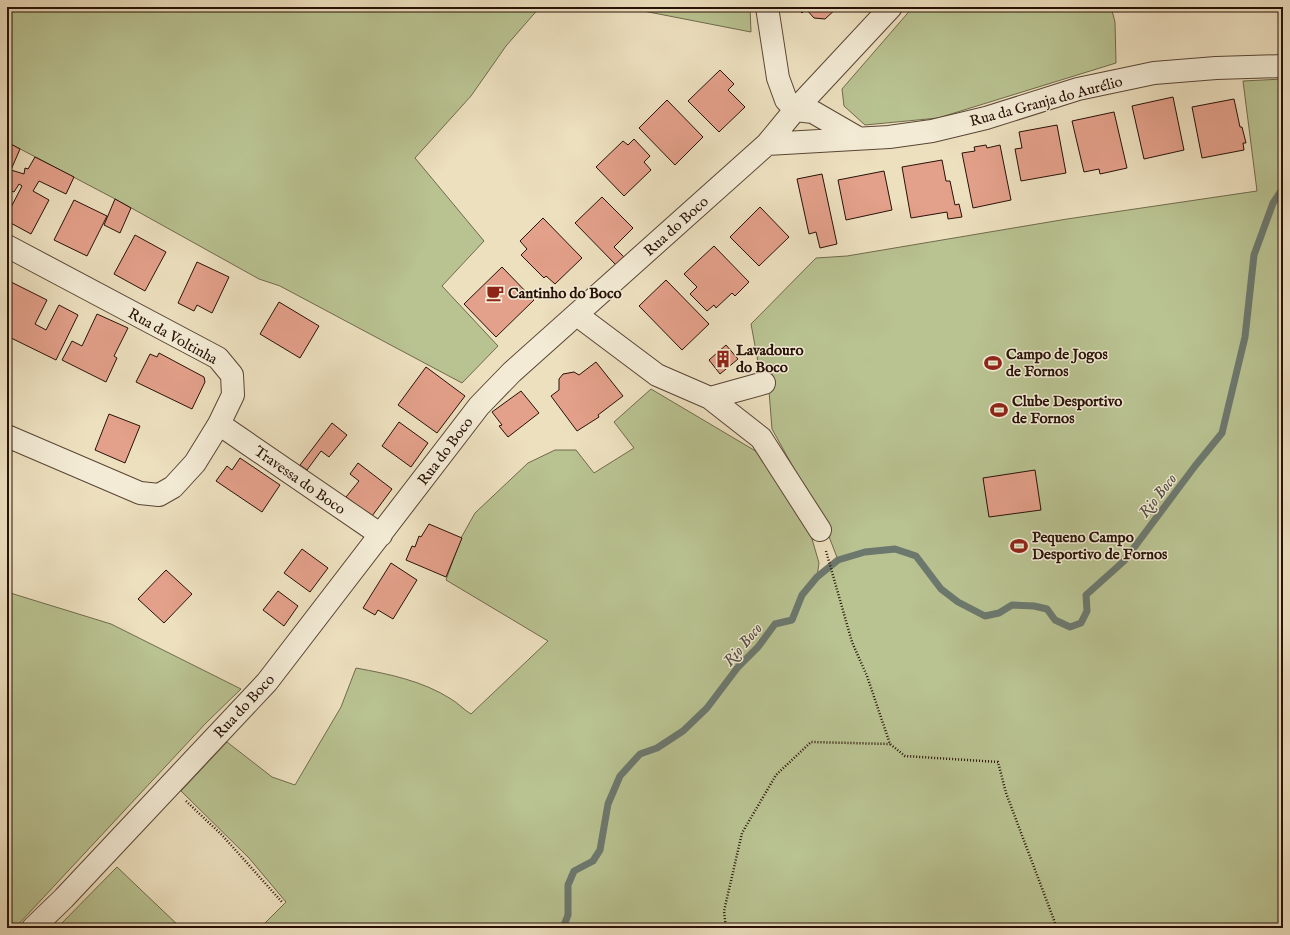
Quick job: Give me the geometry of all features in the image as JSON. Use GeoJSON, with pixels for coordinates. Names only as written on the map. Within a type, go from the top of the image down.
{"type":"FeatureCollection","features":[{"type":"Feature","properties":{"kind":"street"},"geometry":{"type":"LineString","coordinates":[[767,7],[778,78],[786,100],[795,110],[813,112],[858,138]]}},
{"type":"Feature","properties":{"kind":"street","name":"Rua do Boco"},"geometry":{"type":"LineString","coordinates":[[33,928],[64,898],[267,682],[479,406],[512,372],[767,144],[795,110],[891,7]]}},
{"type":"Feature","properties":{"kind":"street","name":"Rua da Granja do Aurélio"},"geometry":{"type":"LineString","coordinates":[[767,144],[889,137],[932,131],[986,118],[1078,89],[1154,73],[1216,68],[1283,66]]}},
{"type":"Feature","properties":{"kind":"street","name":"Rua da Voltinha"},"geometry":{"type":"LineString","coordinates":[[7,246],[218,358],[232,375],[233,395],[219,424],[195,462],[173,487],[159,495],[140,493],[7,436]]}},
{"type":"Feature","properties":{"kind":"street"},"geometry":{"type":"LineString","coordinates":[[577,315],[657,375],[710,398],[761,438],[820,530]]}},
{"type":"Feature","properties":{"kind":"street"},"geometry":{"type":"LineString","coordinates":[[710,398],[764,383]]}},
{"type":"Feature","properties":{"kind":"street","name":"Travessa do Boco"},"geometry":{"type":"LineString","coordinates":[[219,424],[381,535]]}},
{"type":"Feature","properties":{"kind":"path"},"geometry":{"type":"LineString","coordinates":[[826,552],[852,642],[867,676],[890,744],[905,756],[998,762],[1006,793],[1057,928]]}},
{"type":"Feature","properties":{"kind":"path"},"geometry":{"type":"LineString","coordinates":[[726,928],[724,911],[742,833],[776,775],[812,742],[890,744]]}},
{"type":"Feature","properties":{"kind":"path"},"geometry":{"type":"LineString","coordinates":[[169,786],[222,834],[282,902]]}},
{"type":"Feature","properties":{"kind":"green space"},"geometry":{"type":"Polygon","coordinates":[[[7,7],[540,7],[506,46],[471,96],[415,158],[484,241],[442,286],[498,346],[462,383],[280,286],[259,279],[117,200],[7,142],[7,7]]]}},
{"type":"Feature","properties":{"kind":"green space"},"geometry":{"type":"Polygon","coordinates":[[[623,7],[750,7],[751,32],[623,7]]]}},
{"type":"Feature","properties":{"kind":"green space"},"geometry":{"type":"Polygon","coordinates":[[[913,7],[1111,7],[1115,22],[1116,63],[938,118],[865,125],[844,106],[842,89],[913,7]]]}},
{"type":"Feature","properties":{"kind":"green space"},"geometry":{"type":"Polygon","coordinates":[[[1283,79],[1283,928],[260,928],[286,902],[249,858],[181,791],[227,742],[272,777],[295,785],[341,707],[356,668],[405,679],[429,687],[454,701],[471,714],[548,641],[446,580],[461,538],[475,513],[528,463],[555,450],[576,450],[594,473],[634,448],[614,422],[651,389],[764,456],[810,532],[819,563],[817,577],[838,560],[823,521],[772,429],[769,391],[760,373],[751,324],[816,258],[847,256],[1067,219],[1257,191],[1243,81],[1283,79]]]}},
{"type":"Feature","properties":{"kind":"green space"},"geometry":{"type":"Polygon","coordinates":[[[7,592],[111,624],[241,689],[206,723],[15,928],[7,928],[7,592]]]}},
{"type":"Feature","properties":{"kind":"green space"},"geometry":{"type":"Polygon","coordinates":[[[117,867],[181,928],[57,928],[117,867]]]}},
{"type":"Feature","properties":{"kind":"building"},"geometry":{"type":"Polygon","coordinates":[[[796,7],[838,7],[825,19],[814,18],[806,9],[802,13],[796,7]]]}},
{"type":"Feature","properties":{"kind":"building"},"geometry":{"type":"Polygon","coordinates":[[[720,70],[734,84],[728,90],[745,107],[719,132],[688,101],[720,70]]]}},
{"type":"Feature","properties":{"kind":"building"},"geometry":{"type":"Polygon","coordinates":[[[1173,97],[1184,150],[1144,159],[1132,106],[1173,97]]]}},
{"type":"Feature","properties":{"kind":"building"},"geometry":{"type":"Polygon","coordinates":[[[1234,99],[1240,127],[1242,127],[1246,143],[1243,143],[1244,150],[1202,158],[1192,107],[1234,99]]]}},
{"type":"Feature","properties":{"kind":"building"},"geometry":{"type":"Polygon","coordinates":[[[667,100],[703,137],[675,165],[639,128],[667,100]]]}},
{"type":"Feature","properties":{"kind":"building"},"geometry":{"type":"Polygon","coordinates":[[[1114,112],[1127,168],[1100,174],[1099,169],[1084,172],[1072,121],[1114,112]]]}},
{"type":"Feature","properties":{"kind":"building"},"geometry":{"type":"Polygon","coordinates":[[[1057,125],[1066,173],[1021,181],[1015,149],[1022,148],[1019,132],[1057,125]]]}},
{"type":"Feature","properties":{"kind":"building"},"geometry":{"type":"Polygon","coordinates":[[[634,139],[650,156],[644,162],[651,170],[624,196],[596,167],[623,141],[628,145],[634,139]]]}},
{"type":"Feature","properties":{"kind":"building"},"geometry":{"type":"Polygon","coordinates":[[[7,142],[20,149],[7,179],[7,142]]]}},
{"type":"Feature","properties":{"kind":"building"},"geometry":{"type":"Polygon","coordinates":[[[986,145],[987,148],[1000,145],[1011,200],[973,208],[962,153],[975,151],[974,147],[986,145]]]}},
{"type":"Feature","properties":{"kind":"building"},"geometry":{"type":"Polygon","coordinates":[[[35,157],[74,177],[66,194],[39,181],[33,191],[49,200],[31,234],[7,221],[7,215],[22,186],[19,184],[14,192],[7,189],[7,179],[11,170],[24,174],[25,168],[28,169],[35,157]]]}},
{"type":"Feature","properties":{"kind":"building"},"geometry":{"type":"Polygon","coordinates":[[[942,160],[946,181],[950,181],[955,205],[959,204],[962,217],[948,219],[947,212],[911,218],[902,167],[942,160]]]}},
{"type":"Feature","properties":{"kind":"building"},"geometry":{"type":"Polygon","coordinates":[[[884,171],[892,210],[846,220],[838,180],[884,171]]]}},
{"type":"Feature","properties":{"kind":"building"},"geometry":{"type":"Polygon","coordinates":[[[822,174],[837,244],[820,248],[816,232],[809,234],[797,179],[822,174]]]}},
{"type":"Feature","properties":{"kind":"building"},"geometry":{"type":"Polygon","coordinates":[[[602,197],[633,228],[614,247],[624,257],[616,265],[575,223],[602,197]]]}},
{"type":"Feature","properties":{"kind":"building"},"geometry":{"type":"Polygon","coordinates":[[[115,199],[131,208],[120,233],[104,225],[115,199]]]}},
{"type":"Feature","properties":{"kind":"building"},"geometry":{"type":"Polygon","coordinates":[[[74,200],[107,216],[87,256],[54,240],[74,200]]]}},
{"type":"Feature","properties":{"kind":"building"},"geometry":{"type":"Polygon","coordinates":[[[760,207],[789,237],[759,266],[730,237],[760,207]]]}},
{"type":"Feature","properties":{"kind":"building"},"geometry":{"type":"Polygon","coordinates":[[[543,218],[582,258],[555,284],[546,276],[544,278],[521,255],[527,249],[520,241],[543,218]]]}},
{"type":"Feature","properties":{"kind":"building"},"geometry":{"type":"Polygon","coordinates":[[[135,235],[166,252],[145,291],[114,274],[135,235]]]}},
{"type":"Feature","properties":{"kind":"building"},"geometry":{"type":"Polygon","coordinates":[[[714,246],[749,282],[735,296],[732,293],[716,308],[714,305],[707,311],[690,294],[697,287],[684,274],[714,246]]]}},
{"type":"Feature","properties":{"kind":"building"},"geometry":{"type":"Polygon","coordinates":[[[197,262],[229,277],[212,313],[197,305],[194,311],[178,303],[197,262]]]}},
{"type":"Feature","properties":{"kind":"building"},"geometry":{"type":"Polygon","coordinates":[[[502,267],[534,300],[496,337],[464,304],[502,267]]]}},
{"type":"Feature","properties":{"kind":"building"},"geometry":{"type":"Polygon","coordinates":[[[7,280],[47,300],[35,324],[46,330],[59,305],[78,315],[56,360],[7,336],[7,280]]]}},
{"type":"Feature","properties":{"kind":"building"},"geometry":{"type":"Polygon","coordinates":[[[666,280],[709,324],[682,350],[639,306],[666,280]]]}},
{"type":"Feature","properties":{"kind":"building"},"geometry":{"type":"Polygon","coordinates":[[[279,302],[319,326],[300,358],[260,334],[279,302]]]}},
{"type":"Feature","properties":{"kind":"building"},"geometry":{"type":"Polygon","coordinates":[[[97,314],[128,328],[114,356],[117,358],[106,382],[62,360],[72,341],[82,346],[97,314]]]}},
{"type":"Feature","properties":{"kind":"building","name":"Lavadouro do Boco"},"geometry":{"type":"Polygon","coordinates":[[[726,345],[738,359],[720,374],[709,360],[726,345]]]}},
{"type":"Feature","properties":{"kind":"building"},"geometry":{"type":"Polygon","coordinates":[[[159,353],[204,377],[205,382],[192,409],[136,382],[150,354],[157,357],[159,353]]]}},
{"type":"Feature","properties":{"kind":"building"},"geometry":{"type":"Polygon","coordinates":[[[596,362],[623,396],[598,415],[599,417],[577,431],[551,396],[559,390],[559,379],[563,374],[574,372],[579,375],[596,362]]]}},
{"type":"Feature","properties":{"kind":"building"},"geometry":{"type":"Polygon","coordinates":[[[426,367],[465,396],[437,433],[398,405],[426,367]]]}},
{"type":"Feature","properties":{"kind":"building"},"geometry":{"type":"Polygon","coordinates":[[[521,391],[539,413],[508,437],[499,426],[502,425],[492,412],[521,391]]]}},
{"type":"Feature","properties":{"kind":"building"},"geometry":{"type":"Polygon","coordinates":[[[109,414],[140,426],[125,463],[95,450],[109,414]]]}},
{"type":"Feature","properties":{"kind":"building"},"geometry":{"type":"Polygon","coordinates":[[[399,422],[428,443],[411,467],[382,446],[399,422]]]}},
{"type":"Feature","properties":{"kind":"building"},"geometry":{"type":"Polygon","coordinates":[[[332,423],[347,435],[329,457],[321,451],[307,470],[300,465],[332,423]]]}},
{"type":"Feature","properties":{"kind":"building"},"geometry":{"type":"Polygon","coordinates":[[[240,458],[280,485],[262,512],[216,481],[227,466],[232,470],[240,458]]]}},
{"type":"Feature","properties":{"kind":"building"},"geometry":{"type":"Polygon","coordinates":[[[358,463],[392,489],[372,516],[346,497],[359,481],[350,474],[358,463]]]}},
{"type":"Feature","properties":{"kind":"building"},"geometry":{"type":"Polygon","coordinates":[[[1035,470],[1041,510],[989,517],[983,478],[1035,470]]]}},
{"type":"Feature","properties":{"kind":"building"},"geometry":{"type":"Polygon","coordinates":[[[429,524],[462,538],[446,577],[406,560],[412,546],[415,547],[419,536],[421,537],[429,524]]]}},
{"type":"Feature","properties":{"kind":"building"},"geometry":{"type":"Polygon","coordinates":[[[302,549],[328,568],[310,592],[284,573],[302,549]]]}},
{"type":"Feature","properties":{"kind":"building"},"geometry":{"type":"Polygon","coordinates":[[[391,563],[417,580],[393,619],[378,610],[375,615],[363,608],[391,563]]]}},
{"type":"Feature","properties":{"kind":"building"},"geometry":{"type":"Polygon","coordinates":[[[166,570],[192,594],[164,623],[138,599],[166,570]]]}},
{"type":"Feature","properties":{"kind":"building"},"geometry":{"type":"Polygon","coordinates":[[[278,591],[298,606],[284,626],[263,610],[278,591]]]}},
{"type":"Feature","properties":{"kind":"waterway","name":"Rio Boco"},"geometry":{"type":"LineString","coordinates":[[563,928],[568,915],[568,885],[574,871],[593,861],[600,850],[608,804],[620,776],[640,754],[657,748],[683,731],[707,708],[738,667],[758,647],[775,624],[792,620],[802,595],[817,577],[838,560],[865,552],[895,549],[916,556],[941,589],[958,602],[985,616],[999,613],[1012,605],[1034,606],[1047,609],[1055,620],[1070,627],[1081,623],[1087,611],[1086,595],[1124,561],[1195,466],[1222,433],[1245,337],[1254,255],[1273,203],[1283,188]]}},
{"type":"Feature","properties":{"kind":"place","name":"Cantinho do Boco"},"geometry":{"type":"Point","coordinates":[495,293]}},
{"type":"Feature","properties":{"kind":"place","name":"Lavadouro do Boco"},"geometry":{"type":"Point","coordinates":[723,359]}},
{"type":"Feature","properties":{"kind":"place","name":"Campo de Jogos de Fornos"},"geometry":{"type":"Point","coordinates":[993,363]}},
{"type":"Feature","properties":{"kind":"place","name":"Clube Desportivo de Fornos"},"geometry":{"type":"Point","coordinates":[999,410]}},
{"type":"Feature","properties":{"kind":"place","name":"Pequeno Campo Desportivo de Fornos"},"geometry":{"type":"Point","coordinates":[1019,546]}}]}
